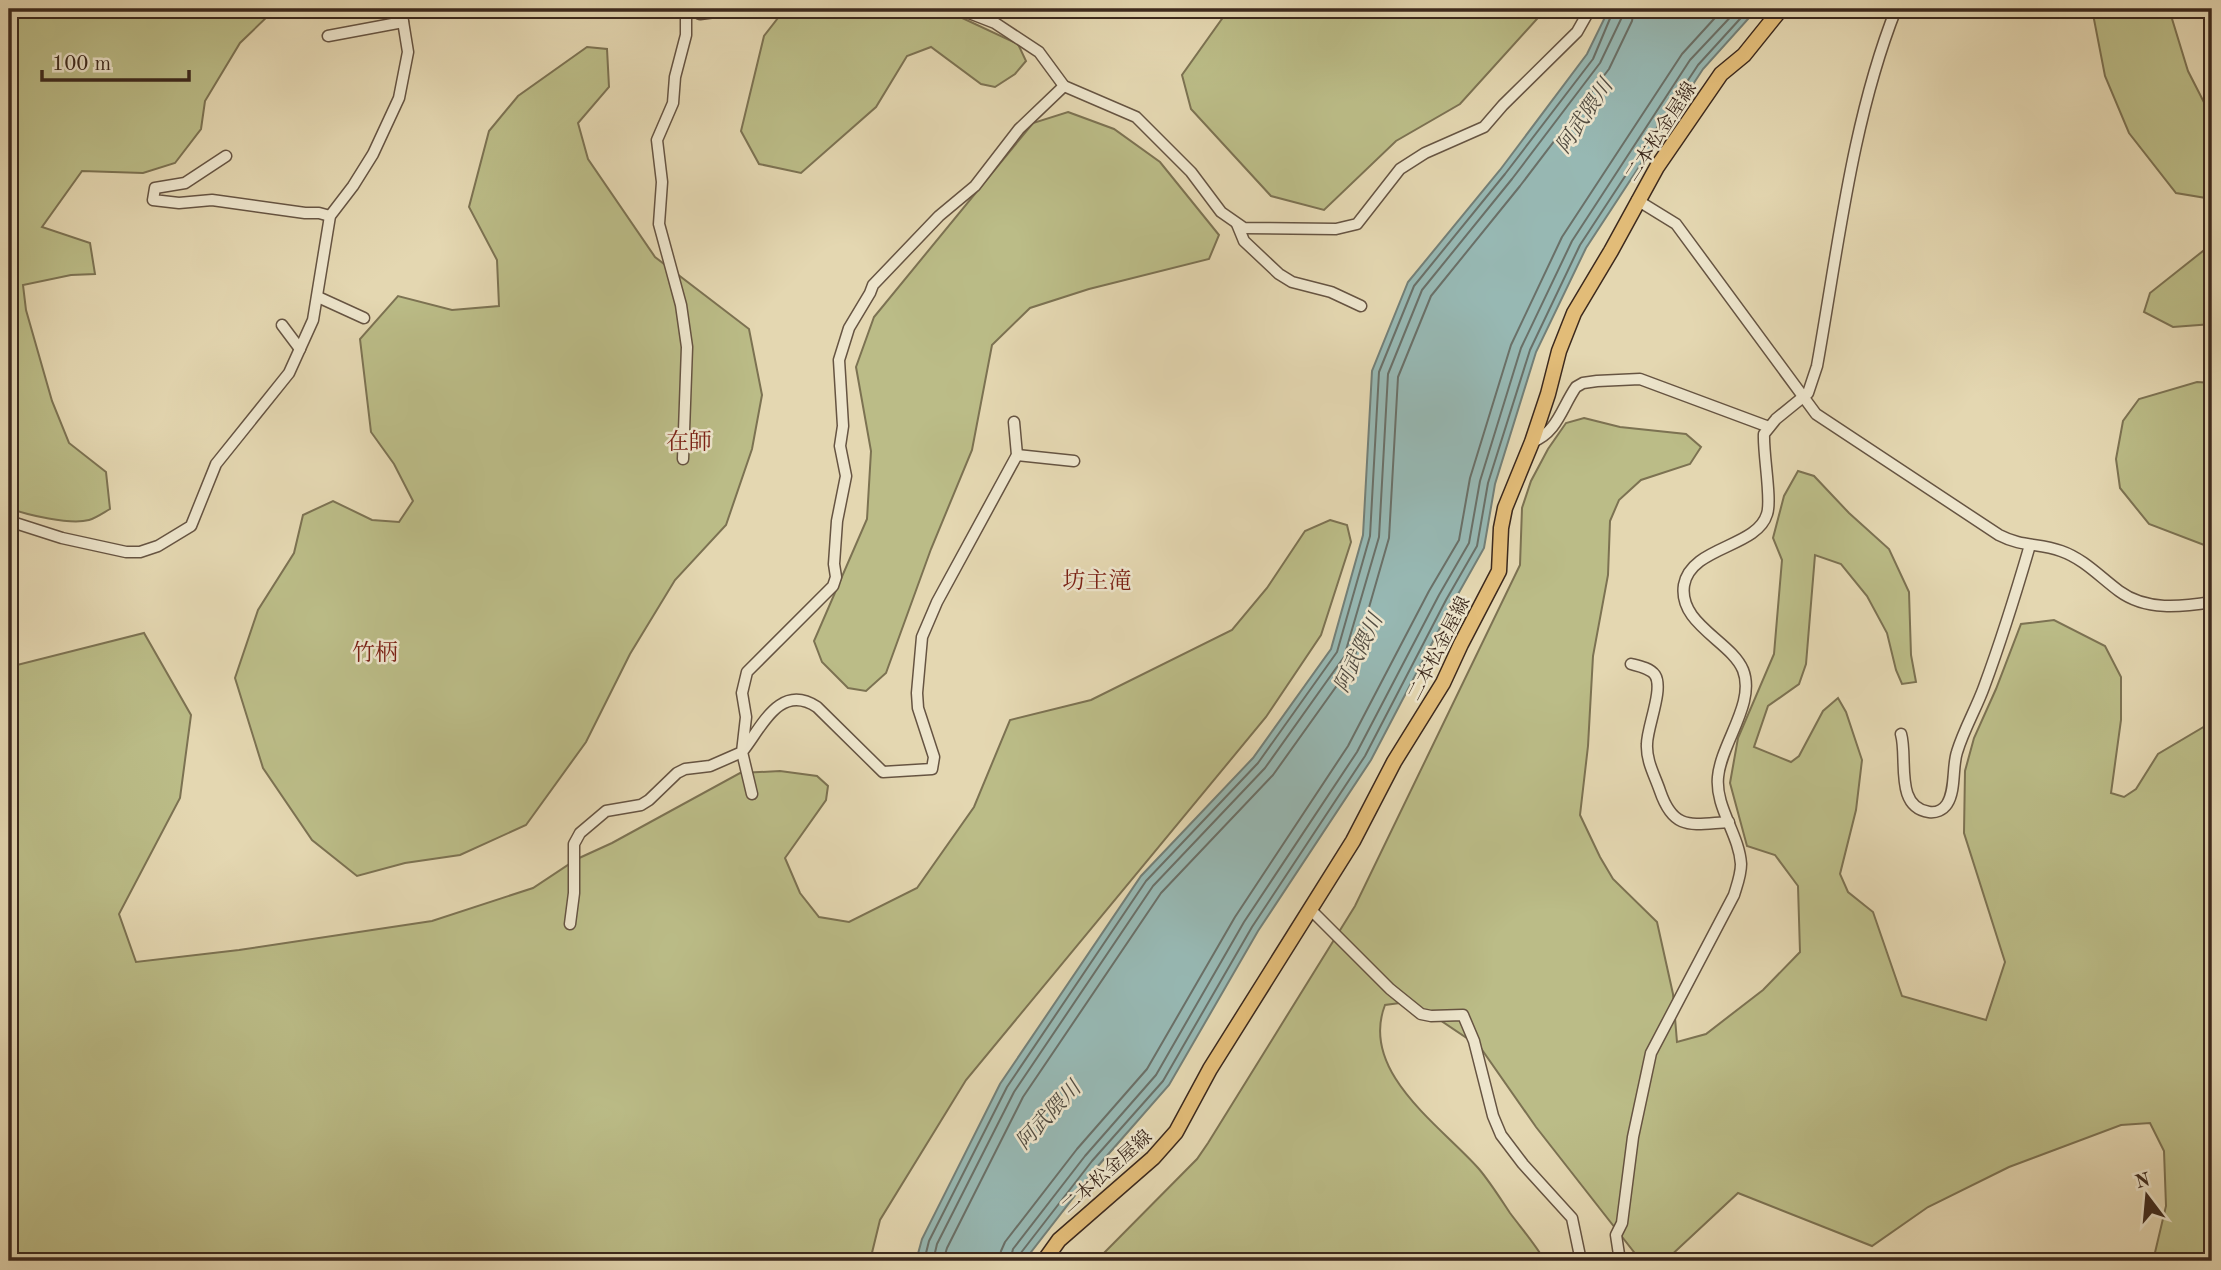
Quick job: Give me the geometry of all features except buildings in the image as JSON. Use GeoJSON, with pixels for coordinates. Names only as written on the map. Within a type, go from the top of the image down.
{"type":"FeatureCollection","features":[{"type":"Feature","properties":{"kind":"main road","name":"二本松金屋線"},"geometry":{"type":"LineString","coordinates":[[1044,1261],[1059,1240],[1153,1158],[1176,1132],[1210,1069],[1353,841],[1394,762],[1443,683],[1499,571],[1504,508],[1532,442],[1559,351],[1574,313],[1657,167],[1721,74],[1744,55],[1780,9]]}},
{"type":"Feature","properties":{"kind":"street"},"geometry":{"type":"LineString","coordinates":[[9,521],[49,535],[126,552],[140,552],[158,546],[191,526],[216,464],[289,373],[313,320],[330,216],[373,154],[399,99],[408,52],[401,9]]}},
{"type":"Feature","properties":{"kind":"street"},"geometry":{"type":"LineString","coordinates":[[683,459],[687,347],[681,305],[659,224],[662,182],[657,140],[673,103],[675,77],[686,35],[686,9]]}},
{"type":"Feature","properties":{"kind":"street"},"geometry":{"type":"LineString","coordinates":[[691,9],[700,14],[738,9]]}},
{"type":"Feature","properties":{"kind":"street"},"geometry":{"type":"LineString","coordinates":[[959,9],[995,23],[1039,52],[1064,86],[1136,117],[1191,172],[1221,212],[1237,224],[1244,228],[1296,229],[1336,229],[1357,224],[1400,169],[1425,153],[1484,127],[1577,32],[1590,9]]}},
{"type":"Feature","properties":{"kind":"street"},"geometry":{"type":"LineString","coordinates":[[1620,1261],[1616,1235],[1622,1223],[1633,1137],[1651,1053],[1734,895],[1741,867],[1740,855],[1719,794],[1718,777],[1720,759],[1745,699],[1745,679],[1736,660],[1706,631],[1689,609],[1684,596],[1684,585],[1689,572],[1696,565],[1752,532],[1767,517],[1769,504],[1764,435],[1769,427],[1808,393],[1817,366],[1863,111],[1886,33],[1896,9]]}},
{"type":"Feature","properties":{"kind":"street"},"geometry":{"type":"LineString","coordinates":[[328,36],[403,22]]}},
{"type":"Feature","properties":{"kind":"street"},"geometry":{"type":"LineString","coordinates":[[391,76],[404,79]]}},
{"type":"Feature","properties":{"kind":"street"},"geometry":{"type":"LineString","coordinates":[[752,794],[742,752],[746,717],[742,693],[747,672],[824,596],[836,577],[834,564],[837,521],[846,476],[840,446],[843,426],[839,360],[849,328],[873,285],[939,216],[975,186],[1033,113],[1064,86]]}},
{"type":"Feature","properties":{"kind":"street"},"geometry":{"type":"LineString","coordinates":[[226,156],[185,183],[155,188],[153,201],[180,203],[212,200],[330,216]]}},
{"type":"Feature","properties":{"kind":"street"},"geometry":{"type":"LineString","coordinates":[[1637,200],[1676,224],[1803,399],[1829,425],[2000,535],[2013,542],[2062,551],[2100,573],[2118,590],[2136,601],[2171,606],[2212,601]]}},
{"type":"Feature","properties":{"kind":"street"},"geometry":{"type":"LineString","coordinates":[[1237,224],[1244,241],[1279,274],[1292,282],[1331,292],[1361,306]]}},
{"type":"Feature","properties":{"kind":"street"},"geometry":{"type":"LineString","coordinates":[[318,297],[364,318]]}},
{"type":"Feature","properties":{"kind":"street"},"geometry":{"type":"LineString","coordinates":[[282,325],[300,349]]}},
{"type":"Feature","properties":{"kind":"street"},"geometry":{"type":"LineString","coordinates":[[1532,442],[1553,428],[1576,387],[1583,383],[1610,380],[1640,379],[1769,427]]}},
{"type":"Feature","properties":{"kind":"street"},"geometry":{"type":"LineString","coordinates":[[570,924],[574,893],[574,844],[585,827],[606,811],[641,805],[685,769],[710,766],[742,752],[767,715],[779,706],[794,700],[807,700],[883,772],[932,769],[934,757],[918,708],[922,637],[937,602],[1017,455],[1014,422]]}},
{"type":"Feature","properties":{"kind":"street"},"geometry":{"type":"LineString","coordinates":[[1017,455],[1074,461]]}},
{"type":"Feature","properties":{"kind":"street"},"geometry":{"type":"LineString","coordinates":[[1901,734],[1905,747],[1904,778],[1908,796],[1913,806],[1932,813],[1939,812],[1947,804],[1951,794],[1957,750],[1982,691],[2030,545]]}},
{"type":"Feature","properties":{"kind":"street"},"geometry":{"type":"LineString","coordinates":[[1631,664],[1653,672],[1657,678],[1658,689],[1647,743],[1651,768],[1665,806],[1681,822],[1729,822]]}},
{"type":"Feature","properties":{"kind":"street"},"geometry":{"type":"LineString","coordinates":[[1310,909],[1390,989],[1420,1014],[1463,1015],[1474,1041],[1493,1116],[1501,1135],[1522,1164],[1572,1218],[1581,1261]]}},
{"type":"Feature","properties":{"kind":"green space"},"geometry":{"type":"Polygon","coordinates":[[[9,9],[268,9],[269,15],[240,43],[205,101],[201,129],[175,163],[143,173],[82,171],[42,227],[90,243],[95,274],[71,275],[23,285],[26,310],[52,401],[69,443],[106,472],[110,509],[89,520],[60,520],[9,508],[9,9]]]}},
{"type":"Feature","properties":{"kind":"green space"},"geometry":{"type":"Polygon","coordinates":[[[785,9],[936,9],[958,16],[1018,44],[1026,61],[1015,74],[995,87],[981,84],[931,47],[907,56],[876,107],[801,173],[759,164],[741,131],[764,36],[785,9]]]}},
{"type":"Feature","properties":{"kind":"green space"},"geometry":{"type":"Polygon","coordinates":[[[1229,9],[1546,9],[1460,104],[1396,141],[1324,210],[1271,196],[1191,109],[1182,75],[1229,9]]]}},
{"type":"Feature","properties":{"kind":"green space"},"geometry":{"type":"Polygon","coordinates":[[[2092,9],[2169,9],[2188,71],[2212,118],[2212,199],[2176,193],[2129,133],[2105,76],[2092,9]]]}},
{"type":"Feature","properties":{"kind":"green space"},"geometry":{"type":"Polygon","coordinates":[[[587,47],[607,49],[609,87],[578,123],[588,159],[655,257],[749,329],[762,395],[752,449],[726,525],[675,580],[630,654],[586,742],[526,825],[460,855],[405,863],[357,876],[312,840],[263,768],[235,678],[258,610],[294,553],[303,515],[333,501],[372,520],[399,522],[413,501],[394,464],[371,432],[360,339],[398,296],[452,310],[499,306],[497,260],[469,207],[489,131],[518,96],[587,47]]]}},
{"type":"Feature","properties":{"kind":"green space"},"geometry":{"type":"Polygon","coordinates":[[[1068,112],[1114,129],[1160,162],[1219,235],[1209,259],[1089,289],[1030,308],[992,345],[972,450],[931,549],[886,673],[866,691],[848,688],[822,662],[814,641],[867,519],[871,451],[856,367],[874,317],[1033,123],[1068,112]]]}},
{"type":"Feature","properties":{"kind":"green space"},"geometry":{"type":"Polygon","coordinates":[[[2212,239],[2212,324],[2173,327],[2144,312],[2150,293],[2208,247],[2212,239]]]}},
{"type":"Feature","properties":{"kind":"green space"},"geometry":{"type":"Polygon","coordinates":[[[2197,382],[2212,383],[2212,548],[2149,524],[2120,488],[2116,459],[2123,421],[2139,399],[2197,382]]]}},
{"type":"Feature","properties":{"kind":"green space"},"geometry":{"type":"Polygon","coordinates":[[[1584,418],[1620,427],[1686,434],[1701,447],[1690,464],[1641,480],[1619,500],[1610,521],[1608,575],[1593,656],[1588,746],[1580,815],[1613,879],[1657,922],[1673,994],[1677,1042],[1706,1034],[1763,990],[1800,952],[1798,886],[1775,855],[1747,846],[1730,783],[1738,738],[1774,654],[1782,560],[1773,538],[1784,496],[1798,471],[1814,476],[1849,513],[1889,549],[1909,592],[1911,655],[1916,682],[1902,684],[1887,633],[1867,596],[1841,564],[1815,555],[1806,664],[1799,684],[1768,706],[1754,747],[1791,762],[1799,756],[1823,711],[1838,698],[1846,712],[1862,760],[1856,810],[1840,874],[1848,892],[1873,912],[1902,996],[1986,1020],[2005,962],[1964,833],[1965,771],[1974,738],[2021,624],[2054,620],[2105,646],[2121,677],[2121,720],[2111,793],[2124,797],[2136,789],[2158,754],[2212,722],[2212,1261],[2153,1261],[2166,1206],[2164,1151],[2150,1123],[2121,1125],[2009,1167],[1928,1207],[1872,1246],[1738,1193],[1665,1261],[1641,1261],[1536,1127],[1480,1047],[1425,1010],[1400,1003],[1385,1005],[1380,1030],[1383,1053],[1393,1075],[1426,1116],[1479,1169],[1545,1261],[1096,1261],[1197,1159],[1355,906],[1520,565],[1522,508],[1531,481],[1566,423],[1584,418]]]}},
{"type":"Feature","properties":{"kind":"green space"},"geometry":{"type":"Polygon","coordinates":[[[1330,520],[1347,525],[1351,542],[1321,635],[1266,717],[966,1080],[880,1220],[870,1261],[9,1261],[9,667],[144,633],[191,715],[180,798],[119,914],[136,962],[239,950],[432,921],[533,888],[577,859],[612,843],[740,773],[780,771],[817,776],[828,786],[826,800],[785,858],[800,893],[819,917],[849,922],[917,888],[974,807],[1010,720],[1091,700],[1232,630],[1267,588],[1305,531],[1330,520]]]}},
{"type":"Feature","properties":{"kind":"water","name":"阿武隈川"},"geometry":{"type":"Polygon","coordinates":[[[1609,9],[1757,9],[1703,69],[1586,248],[1536,352],[1495,484],[1484,548],[1371,760],[1258,931],[1169,1085],[1098,1166],[1024,1261],[916,1261],[922,1239],[1000,1084],[1141,876],[1253,758],[1331,649],[1363,535],[1372,371],[1408,282],[1500,170],[1587,54],[1609,9]]]}},
{"type":"Feature","properties":{"kind":"district","name":"在師"},"geometry":{"type":"Point","coordinates":[689,441]}},
{"type":"Feature","properties":{"kind":"district","name":"坊主滝"},"geometry":{"type":"Point","coordinates":[1097,580]}},
{"type":"Feature","properties":{"kind":"district","name":"竹柄"},"geometry":{"type":"Point","coordinates":[375,652]}}]}
